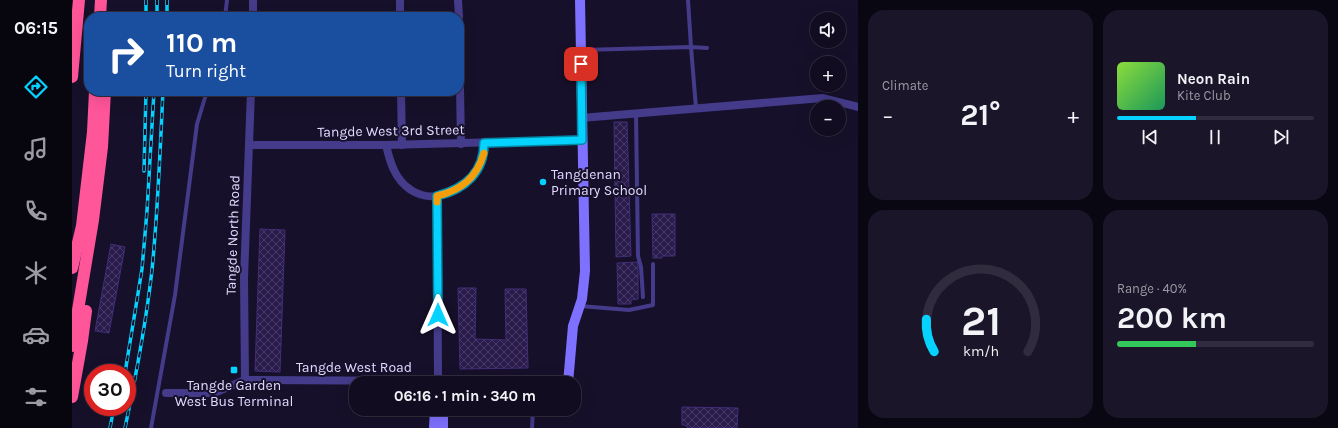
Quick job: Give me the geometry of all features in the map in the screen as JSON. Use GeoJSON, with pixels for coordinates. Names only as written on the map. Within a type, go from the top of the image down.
{"type":"FeatureCollection","features":[{"type":"Feature","properties":{"kind":"highway"},"geometry":{"type":"LineString","coordinates":[[72,21],[79,0]]}},
{"type":"Feature","properties":{"kind":"highway"},"geometry":{"type":"LineString","coordinates":[[72,77],[79,0]]}},
{"type":"Feature","properties":{"kind":"highway"},"geometry":{"type":"LineString","coordinates":[[72,268],[82,226],[93,132],[95,96]]}},
{"type":"Feature","properties":{"kind":"highway"},"geometry":{"type":"LineString","coordinates":[[72,346],[93,220],[102,147],[105,96]]}},
{"type":"Feature","properties":{"kind":"highway"},"geometry":{"type":"LineString","coordinates":[[72,397],[82,341],[91,272],[93,220]]}},
{"type":"Feature","properties":{"kind":"street"},"geometry":{"type":"LineString","coordinates":[[253,0],[253,12]]}},
{"type":"Feature","properties":{"kind":"street"},"geometry":{"type":"LineString","coordinates":[[400,0],[400,12]]}},
{"type":"Feature","properties":{"kind":"street"},"geometry":{"type":"LineString","coordinates":[[458,0],[459,12]]}},
{"type":"Feature","properties":{"kind":"street"},"geometry":{"type":"LineString","coordinates":[[569,376],[573,326],[580,306],[585,271],[580,0]]}},
{"type":"Feature","properties":{"kind":"street","name":"Tangde North Road"},"geometry":{"type":"LineString","coordinates":[[245,380],[244,278],[251,96]]}},
{"type":"Feature","properties":{"kind":"street"},"geometry":{"type":"LineString","coordinates":[[401,96],[402,145]]}},
{"type":"Feature","properties":{"kind":"street"},"geometry":{"type":"LineString","coordinates":[[460,96],[461,144]]}},
{"type":"Feature","properties":{"kind":"street"},"geometry":{"type":"LineString","coordinates":[[582,118],[823,98],[858,107]]}},
{"type":"Feature","properties":{"kind":"street","name":"Tangde West 3rd Street"},"geometry":{"type":"LineString","coordinates":[[249,145],[402,145],[582,140]]}},
{"type":"Feature","properties":{"kind":"street"},"geometry":{"type":"LineString","coordinates":[[386,145],[393,169],[404,184],[417,194],[424,196],[437,196],[446,194],[460,187],[475,174],[481,164],[484,153],[484,143]]}},
{"type":"Feature","properties":{"kind":"street"},"geometry":{"type":"LineString","coordinates":[[437,196],[439,376]]}},
{"type":"Feature","properties":{"kind":"street","name":"Tangde West Road"},"geometry":{"type":"LineString","coordinates":[[166,393],[214,393],[245,380],[349,381]]}},
{"type":"Feature","properties":{"kind":"street"},"geometry":{"type":"LineString","coordinates":[[434,416],[434,428]]}},
{"type":"Feature","properties":{"kind":"street"},"geometry":{"type":"LineString","coordinates":[[443,416],[443,428]]}},
{"type":"Feature","properties":{"kind":"lane"},"geometry":{"type":"LineString","coordinates":[[226,12],[227,0]]}},
{"type":"Feature","properties":{"kind":"lane"},"geometry":{"type":"LineString","coordinates":[[688,0],[696,108]]}},
{"type":"Feature","properties":{"kind":"lane"},"geometry":{"type":"LineString","coordinates":[[581,50],[691,47],[707,48]]}},
{"type":"Feature","properties":{"kind":"lane"},"geometry":{"type":"LineString","coordinates":[[151,428],[175,295],[198,124],[206,96]]}},
{"type":"Feature","properties":{"kind":"lane"},"geometry":{"type":"LineString","coordinates":[[636,113],[638,256],[641,267],[643,297]]}},
{"type":"Feature","properties":{"kind":"lane"},"geometry":{"type":"LineString","coordinates":[[580,306],[629,310],[653,305],[653,264]]}},
{"type":"Feature","properties":{"kind":"lane"},"geometry":{"type":"LineString","coordinates":[[532,428],[533,416]]}},
{"type":"Feature","properties":{"kind":"building"},"geometry":{"type":"Polygon","coordinates":[[[614,122],[627,122],[631,256],[616,257],[614,122]]]}},
{"type":"Feature","properties":{"kind":"building"},"geometry":{"type":"Polygon","coordinates":[[[652,214],[675,214],[675,256],[653,258],[652,214]]]}},
{"type":"Feature","properties":{"kind":"building"},"geometry":{"type":"Polygon","coordinates":[[[260,229],[285,230],[280,372],[255,371],[260,229]]]}},
{"type":"Feature","properties":{"kind":"building"},"geometry":{"type":"Polygon","coordinates":[[[111,244],[125,247],[109,333],[95,331],[111,244]]]}},
{"type":"Feature","properties":{"kind":"building"},"geometry":{"type":"Polygon","coordinates":[[[638,262],[638,299],[631,300],[631,304],[618,304],[617,263],[638,262]]]}},
{"type":"Feature","properties":{"kind":"building"},"geometry":{"type":"Polygon","coordinates":[[[458,288],[476,288],[475,339],[506,340],[505,289],[526,289],[528,368],[460,369],[458,288]]]}},
{"type":"Feature","properties":{"kind":"building"},"geometry":{"type":"Polygon","coordinates":[[[682,407],[738,408],[737,428],[688,428],[685,425],[682,425],[682,407]]]}},
{"type":"Feature","properties":{"kind":"railway"},"geometry":{"type":"LineString","coordinates":[[146,0],[146,12]]}},
{"type":"Feature","properties":{"kind":"railway"},"geometry":{"type":"LineString","coordinates":[[157,0],[157,12]]}},
{"type":"Feature","properties":{"kind":"railway"},"geometry":{"type":"LineString","coordinates":[[167,0],[167,12]]}},
{"type":"Feature","properties":{"kind":"railway"},"geometry":{"type":"LineString","coordinates":[[144,171],[146,96]]}},
{"type":"Feature","properties":{"kind":"railway"},"geometry":{"type":"LineString","coordinates":[[126,364],[142,269],[154,96]]}},
{"type":"Feature","properties":{"kind":"railway"},"geometry":{"type":"LineString","coordinates":[[125,428],[147,310],[152,270],[163,96]]}},
{"type":"Feature","properties":{"kind":"railway"},"geometry":{"type":"LineString","coordinates":[[110,428],[112,416]]}},
{"type":"Feature","properties":{"kind":"slow traffic"},"geometry":{"type":"LineString","coordinates":[[437,202],[437,196],[446,194],[460,187],[475,174],[481,164],[484,153]]}},
{"type":"Feature","properties":{"kind":"place","name":"Tangdenan Primary School"},"geometry":{"type":"Point","coordinates":[543,182]}},
{"type":"Feature","properties":{"kind":"place","name":"Tangde Garden West Bus Terminal"},"geometry":{"type":"Point","coordinates":[234,370]}},
{"type":"Feature","properties":{"kind":"route"},"geometry":{"type":"LineString","coordinates":[[438,315],[437,196],[446,194],[460,187],[475,174],[481,164],[484,153],[484,143],[582,140],[581,64]]}}]}
